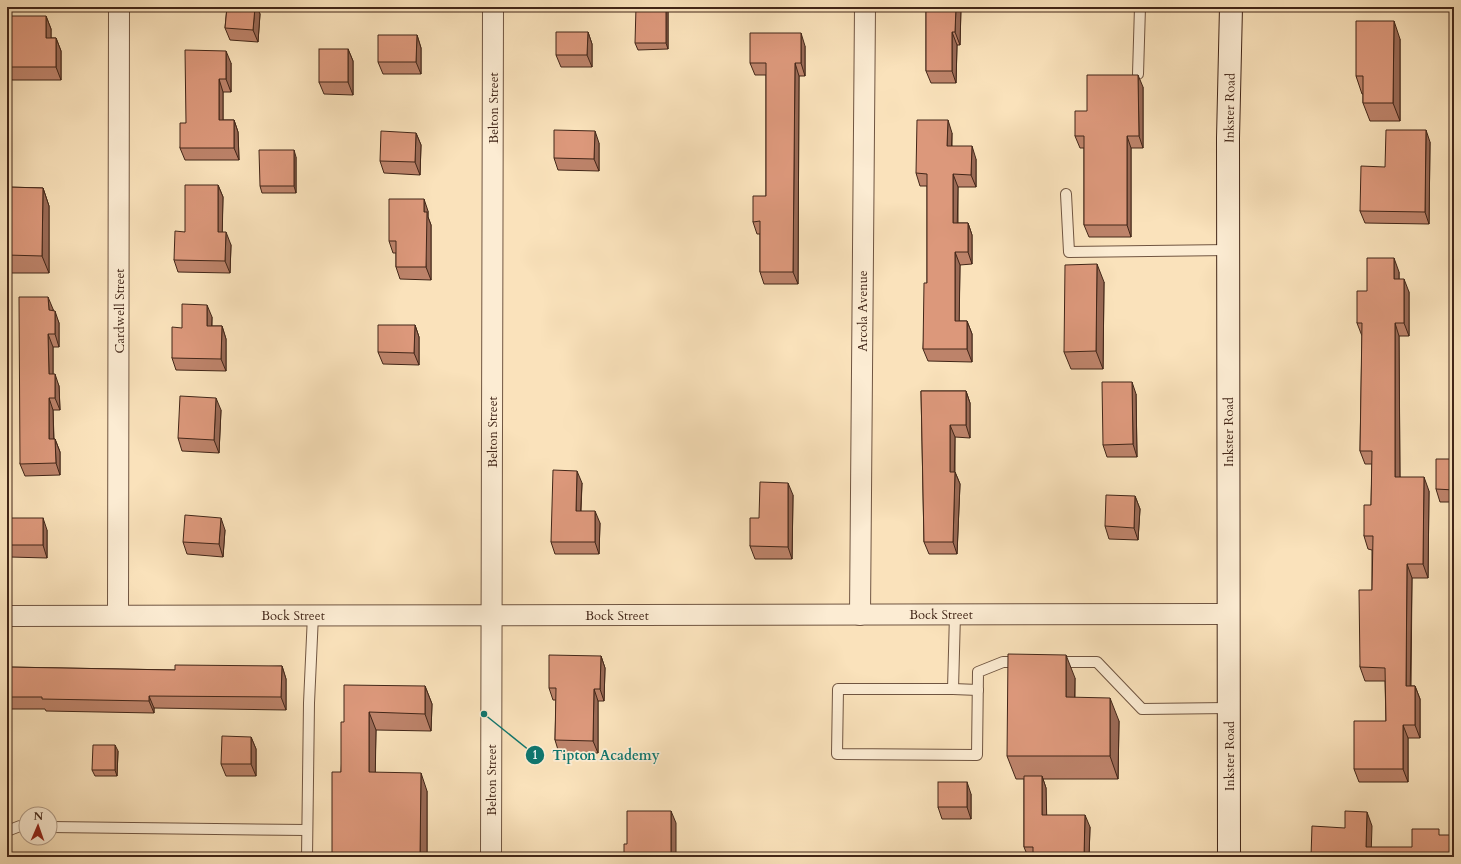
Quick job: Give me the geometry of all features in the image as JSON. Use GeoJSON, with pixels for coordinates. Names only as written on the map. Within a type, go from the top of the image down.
{"type":"FeatureCollection","features":[{"type":"Feature","properties":{"kind":"main road","name":"Inkster Road"},"geometry":{"type":"LineString","coordinates":[[1229,857],[1228,138],[1231,7]]}},
{"type":"Feature","properties":{"kind":"street","name":"Cardwell Street"},"geometry":{"type":"LineString","coordinates":[[118,616],[119,7]]}},
{"type":"Feature","properties":{"kind":"street","name":"Belton Street"},"geometry":{"type":"LineString","coordinates":[[491,857],[493,7]]}},
{"type":"Feature","properties":{"kind":"street","name":"Arcola Avenue"},"geometry":{"type":"LineString","coordinates":[[860,615],[865,7]]}},
{"type":"Feature","properties":{"kind":"street","name":"Bock Street"},"geometry":{"type":"LineString","coordinates":[[7,616],[492,614],[1228,614]]}},
{"type":"Feature","properties":{"kind":"lane"},"geometry":{"type":"LineString","coordinates":[[1138,74],[1140,7]]}},
{"type":"Feature","properties":{"kind":"lane"},"geometry":{"type":"LineString","coordinates":[[1066,194],[1069,252],[1229,250]]}},
{"type":"Feature","properties":{"kind":"lane"},"geometry":{"type":"LineString","coordinates":[[953,689],[955,614]]}},
{"type":"Feature","properties":{"kind":"lane"},"geometry":{"type":"LineString","coordinates":[[307,857],[309,703],[313,615]]}},
{"type":"Feature","properties":{"kind":"lane"},"geometry":{"type":"LineString","coordinates":[[978,690],[838,689],[837,754],[976,755],[978,690],[978,672],[1003,662],[1097,662],[1142,709],[1228,708]]}},
{"type":"Feature","properties":{"kind":"lane"},"geometry":{"type":"LineString","coordinates":[[7,831],[18,827]]}},
{"type":"Feature","properties":{"kind":"lane"},"geometry":{"type":"LineString","coordinates":[[58,827],[307,830]]}},
{"type":"Feature","properties":{"kind":"building"},"geometry":{"type":"Polygon","coordinates":[[[227,7],[255,7],[253,30],[225,28],[227,7]]]}},
{"type":"Feature","properties":{"kind":"building"},"geometry":{"type":"Polygon","coordinates":[[[636,7],[666,7],[666,43],[635,43],[636,7]]]}},
{"type":"Feature","properties":{"kind":"building"},"geometry":{"type":"Polygon","coordinates":[[[926,7],[956,7],[955,32],[952,32],[952,71],[926,71],[926,7]]]}},
{"type":"Feature","properties":{"kind":"building"},"geometry":{"type":"Polygon","coordinates":[[[8,16],[46,16],[46,38],[56,38],[56,67],[7,67],[8,16]]]}},
{"type":"Feature","properties":{"kind":"building"},"geometry":{"type":"Polygon","coordinates":[[[1356,21],[1394,21],[1393,103],[1363,103],[1363,76],[1356,76],[1356,21]]]}},
{"type":"Feature","properties":{"kind":"building"},"geometry":{"type":"Polygon","coordinates":[[[556,32],[588,32],[587,55],[556,55],[556,32]]]}},
{"type":"Feature","properties":{"kind":"building"},"geometry":{"type":"Polygon","coordinates":[[[750,33],[801,33],[801,63],[795,63],[793,272],[760,272],[760,221],[753,222],[753,196],[766,196],[766,63],[750,63],[750,33]]]}},
{"type":"Feature","properties":{"kind":"building"},"geometry":{"type":"Polygon","coordinates":[[[378,35],[417,35],[416,62],[378,62],[378,35]]]}},
{"type":"Feature","properties":{"kind":"building"},"geometry":{"type":"Polygon","coordinates":[[[319,49],[348,49],[348,82],[319,82],[319,49]]]}},
{"type":"Feature","properties":{"kind":"building"},"geometry":{"type":"Polygon","coordinates":[[[185,50],[226,51],[226,79],[219,79],[219,120],[234,120],[234,148],[180,148],[180,123],[186,123],[185,50]]]}},
{"type":"Feature","properties":{"kind":"building"},"geometry":{"type":"Polygon","coordinates":[[[1087,75],[1138,75],[1139,136],[1127,136],[1127,225],[1084,225],[1084,136],[1075,136],[1075,111],[1087,111],[1087,75]]]}},
{"type":"Feature","properties":{"kind":"building"},"geometry":{"type":"Polygon","coordinates":[[[917,120],[948,120],[947,146],[972,146],[971,175],[953,174],[953,223],[968,223],[968,252],[955,252],[955,321],[967,321],[967,349],[923,349],[924,283],[927,283],[927,174],[916,173],[917,120]]]}},
{"type":"Feature","properties":{"kind":"building"},"geometry":{"type":"Polygon","coordinates":[[[554,130],[595,131],[594,159],[554,158],[554,130]]]}},
{"type":"Feature","properties":{"kind":"building"},"geometry":{"type":"Polygon","coordinates":[[[1386,130],[1426,130],[1425,212],[1360,211],[1361,166],[1385,167],[1386,130]]]}},
{"type":"Feature","properties":{"kind":"building"},"geometry":{"type":"Polygon","coordinates":[[[381,131],[416,133],[415,162],[380,161],[381,131]]]}},
{"type":"Feature","properties":{"kind":"building"},"geometry":{"type":"Polygon","coordinates":[[[259,150],[294,150],[294,186],[260,186],[259,150]]]}},
{"type":"Feature","properties":{"kind":"building"},"geometry":{"type":"Polygon","coordinates":[[[185,185],[218,185],[218,232],[226,232],[225,261],[174,260],[175,231],[185,232],[185,185]]]}},
{"type":"Feature","properties":{"kind":"building"},"geometry":{"type":"Polygon","coordinates":[[[7,187],[43,188],[42,256],[7,255],[7,187]]]}},
{"type":"Feature","properties":{"kind":"building"},"geometry":{"type":"Polygon","coordinates":[[[389,199],[424,199],[424,212],[427,212],[426,267],[396,267],[396,241],[389,241],[389,199]]]}},
{"type":"Feature","properties":{"kind":"building"},"geometry":{"type":"Polygon","coordinates":[[[1367,258],[1394,258],[1394,279],[1404,279],[1404,323],[1395,323],[1395,477],[1424,477],[1423,564],[1407,564],[1406,686],[1415,686],[1415,725],[1403,725],[1403,769],[1354,769],[1354,721],[1386,721],[1385,668],[1360,667],[1359,590],[1372,590],[1373,536],[1364,536],[1364,505],[1371,505],[1372,451],[1360,451],[1362,323],[1357,323],[1357,291],[1367,291],[1367,258]]]}},
{"type":"Feature","properties":{"kind":"building"},"geometry":{"type":"Polygon","coordinates":[[[1097,264],[1096,351],[1064,352],[1065,265],[1097,264]]]}},
{"type":"Feature","properties":{"kind":"building"},"geometry":{"type":"Polygon","coordinates":[[[19,297],[48,297],[49,310],[55,311],[55,334],[48,334],[49,374],[55,374],[55,398],[49,398],[49,439],[55,439],[56,463],[20,464],[19,297]]]}},
{"type":"Feature","properties":{"kind":"building"},"geometry":{"type":"Polygon","coordinates":[[[182,304],[207,305],[207,326],[222,326],[221,359],[172,358],[172,327],[182,328],[182,304]]]}},
{"type":"Feature","properties":{"kind":"building"},"geometry":{"type":"Polygon","coordinates":[[[378,325],[415,325],[414,353],[378,352],[378,325]]]}},
{"type":"Feature","properties":{"kind":"building"},"geometry":{"type":"Polygon","coordinates":[[[1102,382],[1132,382],[1133,444],[1103,445],[1102,382]]]}},
{"type":"Feature","properties":{"kind":"building"},"geometry":{"type":"Polygon","coordinates":[[[921,391],[966,391],[966,425],[950,425],[950,472],[955,472],[953,542],[924,542],[921,391]]]}},
{"type":"Feature","properties":{"kind":"building"},"geometry":{"type":"Polygon","coordinates":[[[180,396],[216,398],[214,440],[178,438],[180,396]]]}},
{"type":"Feature","properties":{"kind":"building"},"geometry":{"type":"Polygon","coordinates":[[[1436,459],[1454,459],[1454,490],[1436,489],[1436,459]]]}},
{"type":"Feature","properties":{"kind":"building"},"geometry":{"type":"Polygon","coordinates":[[[553,470],[577,471],[576,511],[595,511],[595,542],[551,542],[553,470]]]}},
{"type":"Feature","properties":{"kind":"building"},"geometry":{"type":"Polygon","coordinates":[[[760,482],[788,483],[788,547],[750,546],[750,518],[759,518],[760,482]]]}},
{"type":"Feature","properties":{"kind":"building"},"geometry":{"type":"Polygon","coordinates":[[[1106,495],[1135,496],[1134,528],[1105,526],[1106,495]]]}},
{"type":"Feature","properties":{"kind":"building"},"geometry":{"type":"Polygon","coordinates":[[[185,515],[221,518],[219,544],[183,542],[185,515]]]}},
{"type":"Feature","properties":{"kind":"building"},"geometry":{"type":"Polygon","coordinates":[[[7,518],[43,518],[43,545],[7,545],[7,518]]]}},
{"type":"Feature","properties":{"kind":"building"},"geometry":{"type":"Polygon","coordinates":[[[1008,654],[1066,655],[1066,697],[1110,698],[1110,756],[1007,756],[1008,654]]]}},
{"type":"Feature","properties":{"kind":"building"},"geometry":{"type":"Polygon","coordinates":[[[549,655],[601,656],[600,689],[594,689],[593,741],[555,740],[556,688],[549,688],[549,655]]]}},
{"type":"Feature","properties":{"kind":"building"},"geometry":{"type":"Polygon","coordinates":[[[175,665],[282,666],[281,697],[149,696],[149,701],[7,697],[7,667],[175,670],[175,665]]]}},
{"type":"Feature","properties":{"kind":"building"},"geometry":{"type":"Polygon","coordinates":[[[344,685],[425,686],[425,714],[369,712],[369,772],[421,773],[420,857],[332,857],[332,772],[341,772],[341,722],[344,722],[344,685]]]}},
{"type":"Feature","properties":{"kind":"building"},"geometry":{"type":"Polygon","coordinates":[[[222,736],[251,737],[251,764],[221,764],[222,736]]]}},
{"type":"Feature","properties":{"kind":"building"},"geometry":{"type":"Polygon","coordinates":[[[93,745],[115,745],[115,770],[92,770],[93,745]]]}},
{"type":"Feature","properties":{"kind":"building"},"geometry":{"type":"Polygon","coordinates":[[[1024,776],[1042,776],[1042,815],[1085,815],[1084,857],[1033,857],[1033,847],[1024,847],[1024,776]]]}},
{"type":"Feature","properties":{"kind":"building"},"geometry":{"type":"Polygon","coordinates":[[[938,782],[967,782],[967,807],[938,807],[938,782]]]}},
{"type":"Feature","properties":{"kind":"building"},"geometry":{"type":"Polygon","coordinates":[[[627,811],[671,811],[671,857],[624,857],[624,844],[627,844],[627,811]]]}},
{"type":"Feature","properties":{"kind":"building"},"geometry":{"type":"Polygon","coordinates":[[[1345,811],[1367,812],[1366,847],[1412,847],[1412,829],[1439,829],[1439,835],[1454,835],[1454,857],[1311,857],[1312,826],[1345,828],[1345,811]]]}},
{"type":"Feature","properties":{"kind":"building"},"geometry":{"type":"Polygon","coordinates":[[[870,855],[896,855],[896,857],[870,857],[870,855]]]}},
{"type":"Feature","properties":{"kind":"place","name":"Tipton Academy"},"geometry":{"type":"Point","coordinates":[484,714]}}]}
